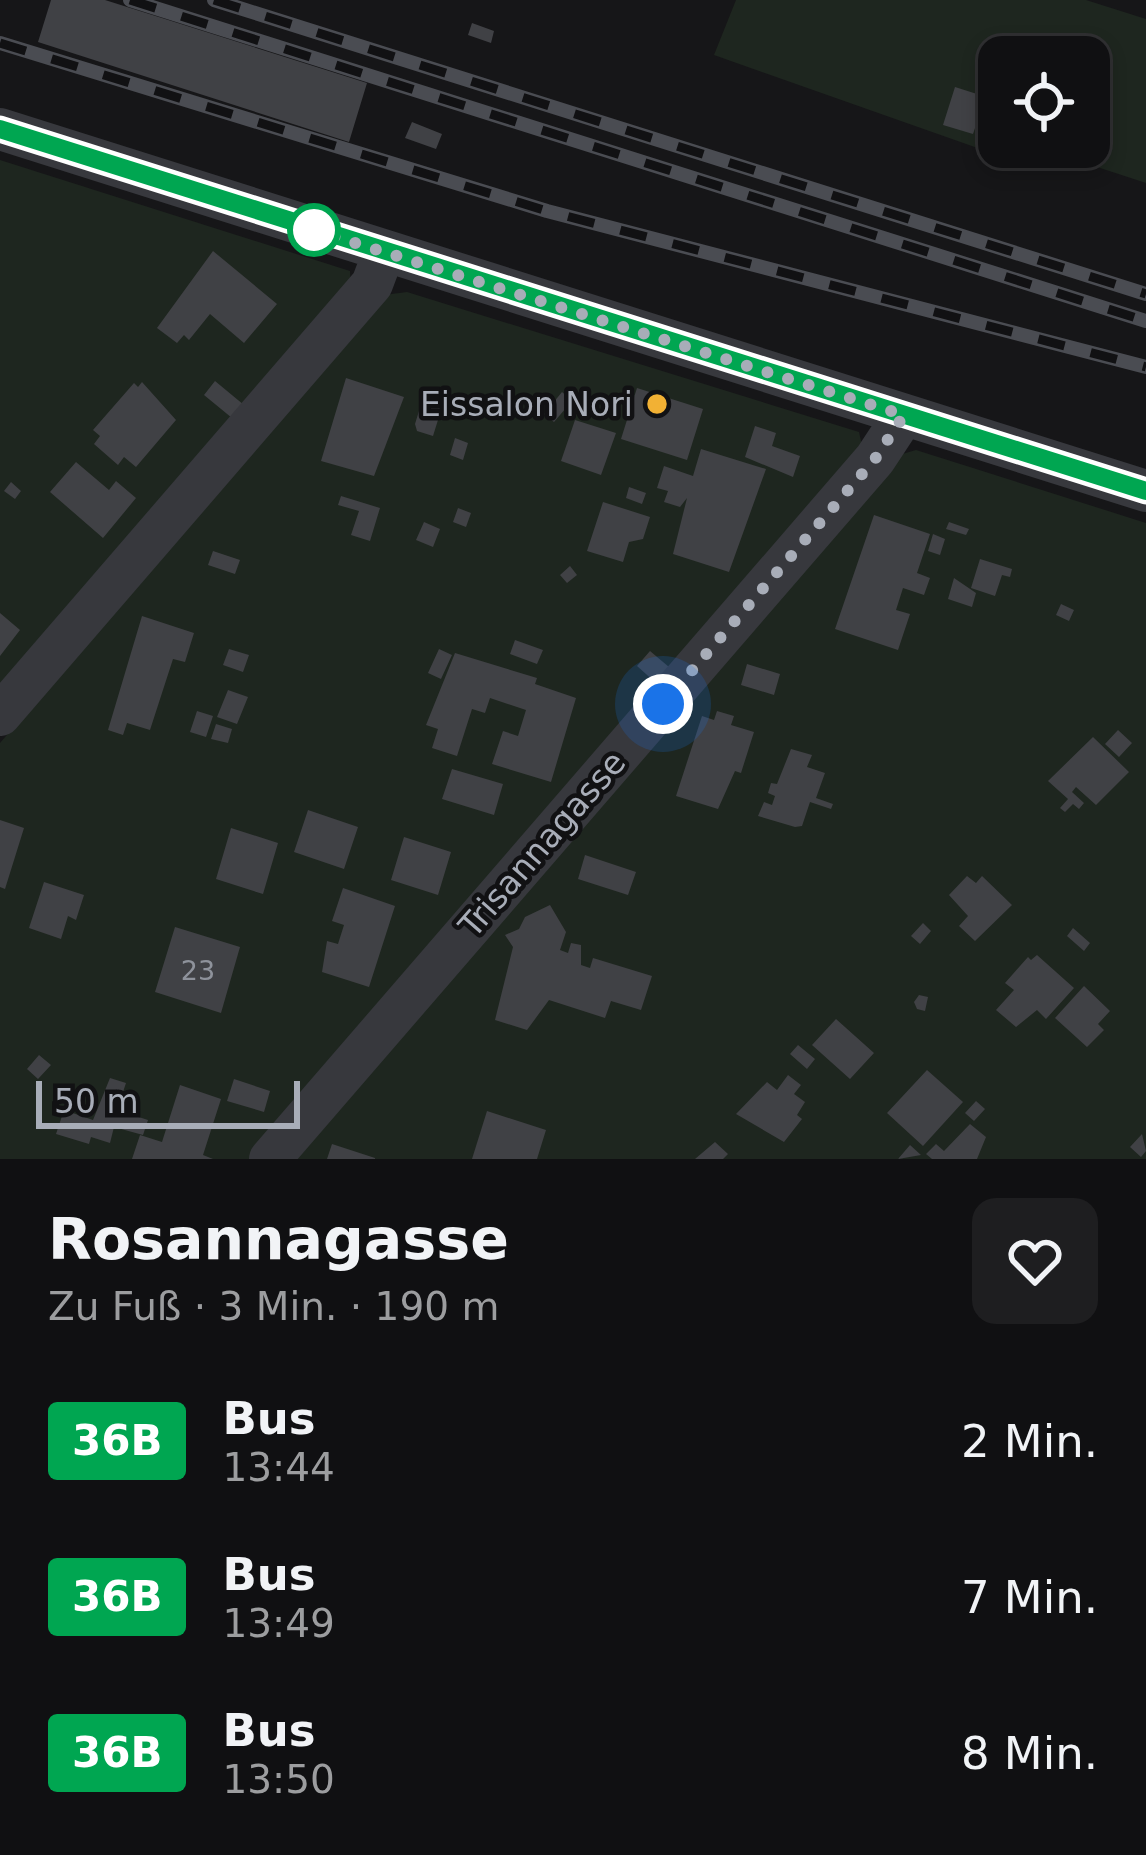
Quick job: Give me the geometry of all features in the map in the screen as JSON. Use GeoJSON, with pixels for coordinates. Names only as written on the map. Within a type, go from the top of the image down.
{"type":"FeatureCollection","features":[{"type":"Feature","properties":{"kind":"street"},"geometry":{"type":"LineString","coordinates":[[0,129],[1146,491]]}},
{"type":"Feature","properties":{"kind":"street"},"geometry":{"type":"LineString","coordinates":[[0,716],[372,284],[384,252]]}},
{"type":"Feature","properties":{"kind":"street","name":"Trisannagasse"},"geometry":{"type":"LineString","coordinates":[[270,1159],[875,459],[904,415]]}},
{"type":"Feature","properties":{"kind":"shaded area"},"geometry":{"type":"Polygon","coordinates":[[[736,0],[1086,0],[1146,19],[1146,183],[1100,168],[1110,168],[1110,36],[978,36],[978,148],[714,55],[736,0]]]}},
{"type":"Feature","properties":{"kind":"shaded area"},"geometry":{"type":"Polygon","coordinates":[[[0,160],[350,271],[351,291],[0,696],[0,160]]]}},
{"type":"Feature","properties":{"kind":"shaded area"},"geometry":{"type":"Polygon","coordinates":[[[407,292],[859,432],[863,450],[250,1159],[0,1159],[0,743],[384,295],[407,292]]]}},
{"type":"Feature","properties":{"kind":"shaded area"},"geometry":{"type":"Polygon","coordinates":[[[916,450],[1146,523],[1146,1159],[286,1159],[892,457],[916,450]]]}},
{"type":"Feature","properties":{"kind":"building"},"geometry":{"type":"Polygon","coordinates":[[[51,0],[105,0],[367,83],[349,142],[38,42],[51,0]]]}},
{"type":"Feature","properties":{"kind":"building"},"geometry":{"type":"Polygon","coordinates":[[[472,23],[494,31],[491,43],[468,35],[472,23]]]}},
{"type":"Feature","properties":{"kind":"building"},"geometry":{"type":"Polygon","coordinates":[[[955,87],[978,94],[978,126],[973,134],[943,125],[955,87]]]}},
{"type":"Feature","properties":{"kind":"building"},"geometry":{"type":"Polygon","coordinates":[[[412,122],[442,134],[436,149],[405,138],[412,122]]]}},
{"type":"Feature","properties":{"kind":"building"},"geometry":{"type":"Polygon","coordinates":[[[213,251],[277,304],[244,343],[210,314],[189,340],[184,335],[177,343],[157,328],[213,251]]]}},
{"type":"Feature","properties":{"kind":"building"},"geometry":{"type":"Polygon","coordinates":[[[346,378],[404,397],[374,476],[321,461],[346,378]]]}},
{"type":"Feature","properties":{"kind":"building"},"geometry":{"type":"Polygon","coordinates":[[[215,381],[244,405],[232,418],[204,395],[215,381]]]}},
{"type":"Feature","properties":{"kind":"building"},"geometry":{"type":"Polygon","coordinates":[[[142,382],[176,420],[136,467],[124,457],[118,465],[94,444],[100,436],[93,430],[134,383],[138,387],[142,382]]]}},
{"type":"Feature","properties":{"kind":"building"},"geometry":{"type":"Polygon","coordinates":[[[637,388],[703,409],[687,460],[621,439],[637,388]]]}},
{"type":"Feature","properties":{"kind":"building"},"geometry":{"type":"Polygon","coordinates":[[[562,392],[572,401],[554,422],[544,414],[562,392]]]}},
{"type":"Feature","properties":{"kind":"building"},"geometry":{"type":"Polygon","coordinates":[[[422,401],[442,407],[433,436],[417,431],[422,401]]]}},
{"type":"Feature","properties":{"kind":"building"},"geometry":{"type":"Polygon","coordinates":[[[575,420],[616,433],[601,475],[561,461],[575,420]]]}},
{"type":"Feature","properties":{"kind":"building"},"geometry":{"type":"Polygon","coordinates":[[[755,426],[776,433],[772,446],[800,456],[793,477],[745,457],[755,426]]]}},
{"type":"Feature","properties":{"kind":"building"},"geometry":{"type":"Polygon","coordinates":[[[455,438],[468,443],[463,460],[450,455],[455,438]]]}},
{"type":"Feature","properties":{"kind":"building"},"geometry":{"type":"Polygon","coordinates":[[[701,449],[766,469],[729,572],[673,554],[687,498],[680,507],[664,502],[668,491],[657,488],[664,466],[693,476],[701,449]]]}},
{"type":"Feature","properties":{"kind":"building"},"geometry":{"type":"Polygon","coordinates":[[[76,462],[109,490],[116,481],[136,498],[103,538],[50,492],[76,462]]]}},
{"type":"Feature","properties":{"kind":"building"},"geometry":{"type":"Polygon","coordinates":[[[11,482],[21,491],[15,499],[4,491],[11,482]]]}},
{"type":"Feature","properties":{"kind":"building"},"geometry":{"type":"Polygon","coordinates":[[[629,487],[646,493],[642,504],[626,498],[629,487]]]}},
{"type":"Feature","properties":{"kind":"building"},"geometry":{"type":"Polygon","coordinates":[[[341,496],[380,508],[370,541],[351,535],[359,511],[338,505],[341,496]]]}},
{"type":"Feature","properties":{"kind":"building"},"geometry":{"type":"Polygon","coordinates":[[[603,502],[650,517],[643,539],[629,542],[623,562],[587,551],[603,502]]]}},
{"type":"Feature","properties":{"kind":"building"},"geometry":{"type":"Polygon","coordinates":[[[458,508],[471,513],[466,527],[453,522],[458,508]]]}},
{"type":"Feature","properties":{"kind":"building"},"geometry":{"type":"Polygon","coordinates":[[[874,515],[930,534],[917,573],[930,578],[924,595],[903,588],[896,610],[910,614],[898,650],[835,629],[874,515]]]}},
{"type":"Feature","properties":{"kind":"building"},"geometry":{"type":"Polygon","coordinates":[[[424,522],[440,529],[433,547],[416,540],[424,522]]]}},
{"type":"Feature","properties":{"kind":"building"},"geometry":{"type":"Polygon","coordinates":[[[949,522],[969,529],[966,535],[946,529],[949,522]]]}},
{"type":"Feature","properties":{"kind":"building"},"geometry":{"type":"Polygon","coordinates":[[[933,534],[945,539],[940,555],[928,551],[933,534]]]}},
{"type":"Feature","properties":{"kind":"building"},"geometry":{"type":"Polygon","coordinates":[[[213,551],[240,560],[235,574],[208,565],[213,551]]]}},
{"type":"Feature","properties":{"kind":"building"},"geometry":{"type":"Polygon","coordinates":[[[980,559],[1012,569],[1010,577],[1002,575],[995,596],[971,588],[980,559]]]}},
{"type":"Feature","properties":{"kind":"building"},"geometry":{"type":"Polygon","coordinates":[[[570,566],[577,575],[567,583],[560,575],[570,566]]]}},
{"type":"Feature","properties":{"kind":"building"},"geometry":{"type":"Polygon","coordinates":[[[954,578],[976,593],[972,607],[948,599],[954,578]]]}},
{"type":"Feature","properties":{"kind":"building"},"geometry":{"type":"Polygon","coordinates":[[[1061,604],[1074,610],[1069,621],[1056,615],[1061,604]]]}},
{"type":"Feature","properties":{"kind":"building"},"geometry":{"type":"Polygon","coordinates":[[[0,613],[20,630],[0,656],[0,613]]]}},
{"type":"Feature","properties":{"kind":"building"},"geometry":{"type":"Polygon","coordinates":[[[142,616],[194,633],[185,662],[173,659],[150,730],[127,723],[123,735],[108,730],[142,616]]]}},
{"type":"Feature","properties":{"kind":"building"},"geometry":{"type":"Polygon","coordinates":[[[515,640],[543,650],[537,664],[510,654],[515,640]]]}},
{"type":"Feature","properties":{"kind":"building"},"geometry":{"type":"Polygon","coordinates":[[[229,649],[249,655],[243,672],[223,665],[229,649]]]}},
{"type":"Feature","properties":{"kind":"building"},"geometry":{"type":"Polygon","coordinates":[[[439,649],[452,655],[441,679],[428,673],[439,649]]]}},
{"type":"Feature","properties":{"kind":"building"},"geometry":{"type":"Polygon","coordinates":[[[650,651],[669,667],[656,683],[637,666],[650,651]]]}},
{"type":"Feature","properties":{"kind":"building"},"geometry":{"type":"Polygon","coordinates":[[[455,653],[537,678],[535,684],[576,698],[551,782],[492,764],[503,731],[518,736],[526,710],[490,698],[485,713],[472,709],[457,756],[432,748],[438,729],[426,725],[455,653]]]}},
{"type":"Feature","properties":{"kind":"building"},"geometry":{"type":"Polygon","coordinates":[[[747,664],[780,674],[774,695],[741,685],[747,664]]]}},
{"type":"Feature","properties":{"kind":"building"},"geometry":{"type":"Polygon","coordinates":[[[228,690],[248,697],[237,724],[217,717],[228,690]]]}},
{"type":"Feature","properties":{"kind":"building"},"geometry":{"type":"Polygon","coordinates":[[[197,711],[213,716],[206,737],[190,732],[197,711]]]}},
{"type":"Feature","properties":{"kind":"building"},"geometry":{"type":"Polygon","coordinates":[[[717,711],[734,716],[731,725],[754,732],[741,773],[735,771],[718,809],[676,796],[702,716],[714,720],[717,711]]]}},
{"type":"Feature","properties":{"kind":"building"},"geometry":{"type":"Polygon","coordinates":[[[216,724],[232,729],[228,743],[211,739],[216,724]]]}},
{"type":"Feature","properties":{"kind":"building"},"geometry":{"type":"Polygon","coordinates":[[[1118,730],[1132,743],[1119,757],[1105,744],[1118,730]]]}},
{"type":"Feature","properties":{"kind":"building"},"geometry":{"type":"Polygon","coordinates":[[[1093,737],[1129,772],[1096,805],[1076,787],[1072,792],[1084,803],[1079,809],[1073,804],[1065,812],[1060,808],[1068,799],[1048,781],[1093,737]]]}},
{"type":"Feature","properties":{"kind":"building"},"geometry":{"type":"Polygon","coordinates":[[[791,749],[812,755],[807,767],[825,773],[816,798],[833,804],[831,809],[810,802],[802,826],[795,827],[758,816],[764,802],[772,805],[771,783],[777,784],[791,749]]]}},
{"type":"Feature","properties":{"kind":"building"},"geometry":{"type":"Polygon","coordinates":[[[452,769],[503,784],[494,815],[442,799],[452,769]]]}},
{"type":"Feature","properties":{"kind":"building"},"geometry":{"type":"Polygon","coordinates":[[[308,810],[358,827],[344,869],[294,852],[308,810]]]}},
{"type":"Feature","properties":{"kind":"building"},"geometry":{"type":"Polygon","coordinates":[[[0,820],[24,828],[5,889],[0,887],[0,820]]]}},
{"type":"Feature","properties":{"kind":"building"},"geometry":{"type":"Polygon","coordinates":[[[231,828],[278,843],[263,894],[216,879],[231,828]]]}},
{"type":"Feature","properties":{"kind":"building"},"geometry":{"type":"Polygon","coordinates":[[[404,837],[451,852],[438,895],[391,880],[404,837]]]}},
{"type":"Feature","properties":{"kind":"building"},"geometry":{"type":"Polygon","coordinates":[[[585,855],[636,872],[628,895],[578,879],[585,855]]]}},
{"type":"Feature","properties":{"kind":"building"},"geometry":{"type":"Polygon","coordinates":[[[967,876],[976,883],[982,876],[1012,905],[975,941],[959,926],[968,916],[949,895],[967,876]]]}},
{"type":"Feature","properties":{"kind":"building"},"geometry":{"type":"Polygon","coordinates":[[[44,882],[84,895],[76,920],[68,916],[61,939],[29,928],[44,882]]]}},
{"type":"Feature","properties":{"kind":"building"},"geometry":{"type":"Polygon","coordinates":[[[343,888],[395,906],[369,987],[322,972],[327,941],[338,944],[344,925],[332,921],[343,888]]]}},
{"type":"Feature","properties":{"kind":"building"},"geometry":{"type":"Polygon","coordinates":[[[550,905],[566,932],[560,950],[568,953],[571,943],[581,945],[581,965],[590,968],[593,958],[652,976],[641,1010],[611,1001],[605,1018],[549,1000],[527,1030],[495,1020],[513,947],[505,935],[519,929],[525,917],[550,905]]]}},
{"type":"Feature","properties":{"kind":"building"},"geometry":{"type":"Polygon","coordinates":[[[923,923],[931,931],[920,944],[911,936],[923,923]]]}},
{"type":"Feature","properties":{"kind":"building"},"geometry":{"type":"Polygon","coordinates":[[[175,927],[240,947],[221,1013],[155,992],[175,927]]]}},
{"type":"Feature","properties":{"kind":"building"},"geometry":{"type":"Polygon","coordinates":[[[1073,928],[1090,943],[1084,951],[1067,936],[1073,928]]]}},
{"type":"Feature","properties":{"kind":"building"},"geometry":{"type":"Polygon","coordinates":[[[1037,955],[1074,988],[1046,1019],[1037,1010],[1016,1027],[996,1010],[1014,990],[1005,983],[1028,957],[1037,955]]]}},
{"type":"Feature","properties":{"kind":"building"},"geometry":{"type":"Polygon","coordinates":[[[1084,986],[1110,1011],[1098,1024],[1104,1030],[1087,1047],[1055,1018],[1084,986]]]}},
{"type":"Feature","properties":{"kind":"building"},"geometry":{"type":"Polygon","coordinates":[[[919,995],[928,997],[925,1011],[914,1002],[919,995]]]}},
{"type":"Feature","properties":{"kind":"building"},"geometry":{"type":"Polygon","coordinates":[[[836,1019],[874,1053],[850,1079],[812,1045],[836,1019]]]}},
{"type":"Feature","properties":{"kind":"building"},"geometry":{"type":"Polygon","coordinates":[[[798,1045],[815,1059],[807,1069],[790,1054],[798,1045]]]}},
{"type":"Feature","properties":{"kind":"building"},"geometry":{"type":"Polygon","coordinates":[[[39,1055],[51,1065],[38,1079],[27,1069],[39,1055]]]}},
{"type":"Feature","properties":{"kind":"building"},"geometry":{"type":"Polygon","coordinates":[[[927,1070],[963,1102],[923,1146],[887,1113],[927,1070]]]}},
{"type":"Feature","properties":{"kind":"building"},"geometry":{"type":"Polygon","coordinates":[[[788,1075],[801,1085],[794,1094],[805,1102],[797,1115],[802,1119],[784,1142],[736,1114],[767,1082],[777,1090],[788,1075]]]}},
{"type":"Feature","properties":{"kind":"building"},"geometry":{"type":"Polygon","coordinates":[[[110,1078],[126,1083],[117,1110],[148,1120],[143,1135],[114,1127],[110,1143],[91,1137],[89,1144],[56,1134],[64,1110],[93,1120],[110,1078]]]}},
{"type":"Feature","properties":{"kind":"building"},"geometry":{"type":"Polygon","coordinates":[[[234,1079],[270,1091],[264,1112],[227,1101],[234,1079]]]}},
{"type":"Feature","properties":{"kind":"building"},"geometry":{"type":"Polygon","coordinates":[[[180,1085],[221,1099],[203,1155],[213,1159],[132,1159],[140,1135],[162,1142],[180,1085]]]}},
{"type":"Feature","properties":{"kind":"building"},"geometry":{"type":"Polygon","coordinates":[[[976,1101],[985,1109],[974,1121],[965,1113],[976,1101]]]}},
{"type":"Feature","properties":{"kind":"building"},"geometry":{"type":"Polygon","coordinates":[[[487,1111],[546,1130],[537,1159],[472,1159],[487,1111]]]}},
{"type":"Feature","properties":{"kind":"building"},"geometry":{"type":"Polygon","coordinates":[[[970,1124],[986,1137],[977,1159],[932,1159],[926,1154],[936,1144],[944,1151],[970,1124]]]}},
{"type":"Feature","properties":{"kind":"building"},"geometry":{"type":"Polygon","coordinates":[[[1142,1134],[1146,1151],[1141,1157],[1130,1147],[1142,1134]]]}},
{"type":"Feature","properties":{"kind":"building"},"geometry":{"type":"Polygon","coordinates":[[[715,1142],[728,1154],[723,1159],[695,1159],[715,1142]]]}},
{"type":"Feature","properties":{"kind":"building"},"geometry":{"type":"Polygon","coordinates":[[[332,1144],[375,1158],[375,1159],[327,1159],[332,1144]]]}},
{"type":"Feature","properties":{"kind":"building"},"geometry":{"type":"Polygon","coordinates":[[[910,1145],[921,1155],[898,1159],[910,1145]]]}},
{"type":"Feature","properties":{"kind":"railway"},"geometry":{"type":"LineString","coordinates":[[130,0],[1146,321]]}},
{"type":"Feature","properties":{"kind":"railway"},"geometry":{"type":"LineString","coordinates":[[214,0],[1146,294]]}},
{"type":"Feature","properties":{"kind":"railway"},"geometry":{"type":"LineString","coordinates":[[0,43],[547,211],[1146,367]]}},
{"type":"Feature","properties":{"kind":"bus line","name":"36B"},"geometry":{"type":"LineString","coordinates":[[0,129],[1146,491]]}},
{"type":"Feature","properties":{"kind":"place","name":"Eissalon Nori"},"geometry":{"type":"Point","coordinates":[657,404]}},
{"type":"Feature","properties":{"kind":"route"},"geometry":{"type":"LineString","coordinates":[[314,230],[904,415],[875,459],[663,704]]}}]}
